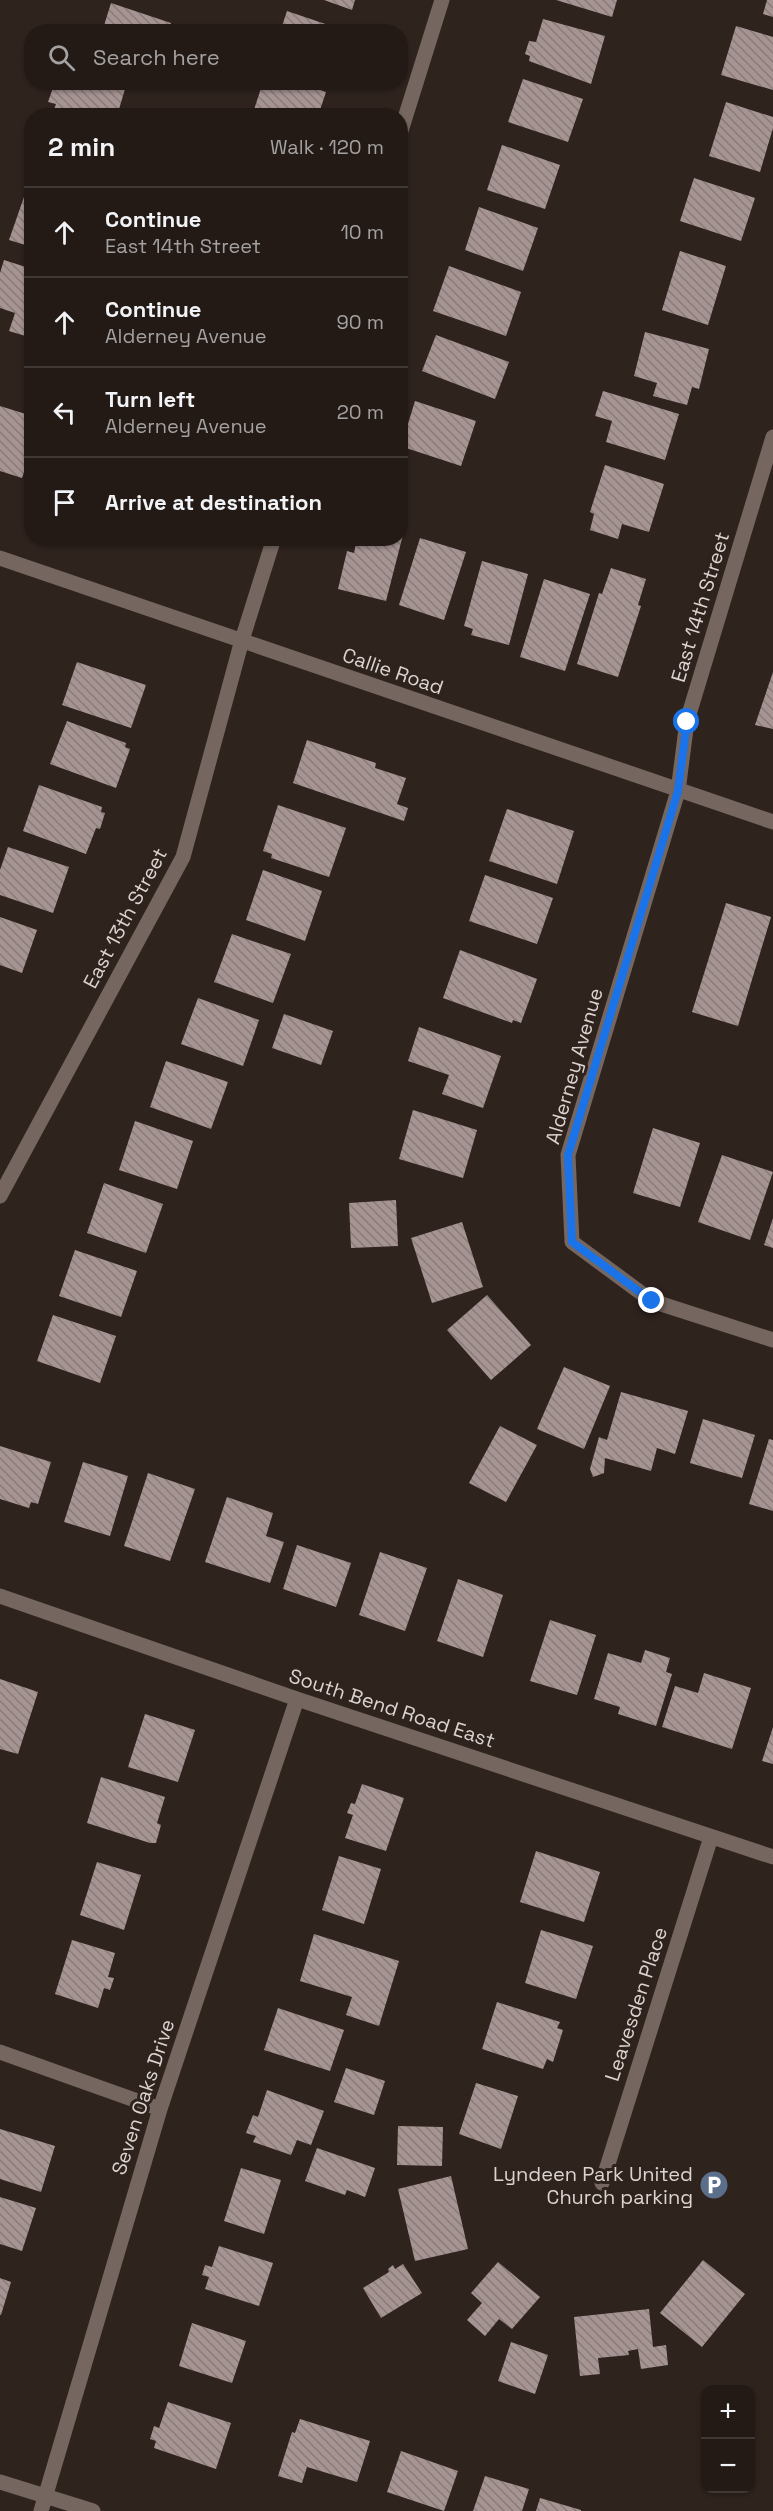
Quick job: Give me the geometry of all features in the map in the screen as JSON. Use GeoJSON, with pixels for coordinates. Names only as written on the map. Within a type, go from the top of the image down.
{"type":"FeatureCollection","features":[{"type":"Feature","properties":{"kind":"street"},"geometry":{"type":"LineString","coordinates":[[408,108],[442,0]]}},
{"type":"Feature","properties":{"kind":"street","name":"East 14th Street"},"geometry":{"type":"LineString","coordinates":[[678,791],[687,722],[773,437]]}},
{"type":"Feature","properties":{"kind":"street","name":"East 13th Street"},"geometry":{"type":"LineString","coordinates":[[0,1196],[183,857],[242,640],[271,546]]}},
{"type":"Feature","properties":{"kind":"street","name":"Callie Road"},"geometry":{"type":"LineString","coordinates":[[0,558],[773,822]]}},
{"type":"Feature","properties":{"kind":"street","name":"Alderney Avenue"},"geometry":{"type":"LineString","coordinates":[[678,791],[568,1155],[572,1242],[652,1301],[773,1340]]}},
{"type":"Feature","properties":{"kind":"street","name":"South Bend Road East"},"geometry":{"type":"LineString","coordinates":[[0,1596],[297,1699],[773,1857]]}},
{"type":"Feature","properties":{"kind":"street","name":"Seven Oaks Drive"},"geometry":{"type":"LineString","coordinates":[[41,2511],[160,2109],[297,1699]]}},
{"type":"Feature","properties":{"kind":"street","name":"Leavesden Place"},"geometry":{"type":"LineString","coordinates":[[602,2183],[711,1837]]}},
{"type":"Feature","properties":{"kind":"street"},"geometry":{"type":"LineString","coordinates":[[0,2052],[160,2109]]}},
{"type":"Feature","properties":{"kind":"street"},"geometry":{"type":"LineString","coordinates":[[0,2482],[93,2511]]}},
{"type":"Feature","properties":{"kind":"building"},"geometry":{"type":"Polygon","coordinates":[[[324,0],[355,0],[352,10],[324,0]]]}},
{"type":"Feature","properties":{"kind":"building"},"geometry":{"type":"Polygon","coordinates":[[[556,0],[617,0],[612,17],[556,0]]]}},
{"type":"Feature","properties":{"kind":"building"},"geometry":{"type":"Polygon","coordinates":[[[767,0],[773,0],[773,17],[763,14],[767,0]]]}},
{"type":"Feature","properties":{"kind":"building"},"geometry":{"type":"Polygon","coordinates":[[[111,3],[171,23],[171,24],[104,24],[111,3]]]}},
{"type":"Feature","properties":{"kind":"building"},"geometry":{"type":"Polygon","coordinates":[[[287,11],[325,24],[283,24],[287,11]]]}},
{"type":"Feature","properties":{"kind":"building"},"geometry":{"type":"Polygon","coordinates":[[[543,19],[605,36],[591,84],[529,61],[530,56],[525,54],[529,41],[536,42],[543,19]]]}},
{"type":"Feature","properties":{"kind":"building"},"geometry":{"type":"Polygon","coordinates":[[[736,26],[773,37],[773,90],[721,75],[736,26]]]}},
{"type":"Feature","properties":{"kind":"building"},"geometry":{"type":"Polygon","coordinates":[[[523,79],[583,99],[568,142],[508,122],[523,79]]]}},
{"type":"Feature","properties":{"kind":"building"},"geometry":{"type":"Polygon","coordinates":[[[52,90],[125,90],[119,108],[54,108],[56,104],[48,102],[52,90]]]}},
{"type":"Feature","properties":{"kind":"building"},"geometry":{"type":"Polygon","coordinates":[[[260,90],[320,90],[326,92],[321,108],[255,108],[260,90]]]}},
{"type":"Feature","properties":{"kind":"building"},"geometry":{"type":"Polygon","coordinates":[[[726,102],[773,117],[773,128],[760,172],[709,156],[726,102]]]}},
{"type":"Feature","properties":{"kind":"building"},"geometry":{"type":"Polygon","coordinates":[[[502,145],[560,165],[545,209],[487,190],[502,145]]]}},
{"type":"Feature","properties":{"kind":"building"},"geometry":{"type":"Polygon","coordinates":[[[694,178],[755,198],[741,241],[680,221],[694,178]]]}},
{"type":"Feature","properties":{"kind":"building"},"geometry":{"type":"Polygon","coordinates":[[[24,197],[24,245],[9,240],[24,197]]]}},
{"type":"Feature","properties":{"kind":"building"},"geometry":{"type":"Polygon","coordinates":[[[479,207],[538,228],[523,271],[465,250],[479,207]]]}},
{"type":"Feature","properties":{"kind":"building"},"geometry":{"type":"Polygon","coordinates":[[[680,251],[726,266],[708,325],[662,310],[680,251]]]}},
{"type":"Feature","properties":{"kind":"building"},"geometry":{"type":"Polygon","coordinates":[[[4,260],[24,266],[24,336],[9,331],[15,313],[0,308],[0,273],[4,260]]]}},
{"type":"Feature","properties":{"kind":"building"},"geometry":{"type":"Polygon","coordinates":[[[449,266],[521,292],[506,336],[433,311],[449,266]]]}},
{"type":"Feature","properties":{"kind":"building"},"geometry":{"type":"Polygon","coordinates":[[[645,332],[709,349],[699,389],[692,387],[687,405],[653,396],[657,383],[634,376],[645,332]]]}},
{"type":"Feature","properties":{"kind":"building"},"geometry":{"type":"Polygon","coordinates":[[[436,335],[509,362],[495,399],[422,371],[436,335]]]}},
{"type":"Feature","properties":{"kind":"building"},"geometry":{"type":"Polygon","coordinates":[[[603,391],[679,414],[665,460],[606,442],[612,421],[595,416],[603,391]]]}},
{"type":"Feature","properties":{"kind":"building"},"geometry":{"type":"Polygon","coordinates":[[[415,401],[476,421],[461,466],[408,449],[408,424],[415,401]]]}},
{"type":"Feature","properties":{"kind":"building"},"geometry":{"type":"Polygon","coordinates":[[[0,406],[24,414],[24,472],[22,478],[0,471],[0,406]]]}},
{"type":"Feature","properties":{"kind":"building"},"geometry":{"type":"Polygon","coordinates":[[[605,465],[664,484],[649,532],[622,524],[618,539],[590,530],[594,514],[590,512],[605,465]]]}},
{"type":"Feature","properties":{"kind":"building"},"geometry":{"type":"Polygon","coordinates":[[[420,538],[466,552],[444,620],[399,605],[420,538]]]}},
{"type":"Feature","properties":{"kind":"building"},"geometry":{"type":"Polygon","coordinates":[[[355,546],[400,546],[386,601],[338,589],[347,551],[354,553],[355,546]]]}},
{"type":"Feature","properties":{"kind":"building"},"geometry":{"type":"Polygon","coordinates":[[[482,561],[528,574],[509,645],[471,635],[473,629],[464,626],[482,561]]]}},
{"type":"Feature","properties":{"kind":"building"},"geometry":{"type":"Polygon","coordinates":[[[611,568],[646,579],[638,605],[641,606],[618,677],[577,664],[599,593],[602,594],[611,568]]]}},
{"type":"Feature","properties":{"kind":"building"},"geometry":{"type":"Polygon","coordinates":[[[544,579],[590,594],[565,671],[520,657],[544,579]]]}},
{"type":"Feature","properties":{"kind":"building"},"geometry":{"type":"Polygon","coordinates":[[[77,662],[146,685],[131,728],[62,705],[77,662]]]}},
{"type":"Feature","properties":{"kind":"building"},"geometry":{"type":"Polygon","coordinates":[[[773,672],[773,729],[755,725],[773,672]]]}},
{"type":"Feature","properties":{"kind":"building"},"geometry":{"type":"Polygon","coordinates":[[[67,721],[126,743],[125,747],[130,749],[116,788],[50,764],[67,721]]]}},
{"type":"Feature","properties":{"kind":"building"},"geometry":{"type":"Polygon","coordinates":[[[307,740],[376,763],[375,768],[406,778],[397,804],[408,808],[404,821],[293,783],[307,740]]]}},
{"type":"Feature","properties":{"kind":"building"},"geometry":{"type":"Polygon","coordinates":[[[39,785],[102,807],[101,812],[105,813],[100,829],[96,828],[86,854],[23,831],[39,785]]]}},
{"type":"Feature","properties":{"kind":"building"},"geometry":{"type":"Polygon","coordinates":[[[278,805],[346,828],[329,877],[271,858],[272,854],[263,851],[278,805]]]}},
{"type":"Feature","properties":{"kind":"building"},"geometry":{"type":"Polygon","coordinates":[[[507,809],[574,831],[557,884],[489,861],[507,809]]]}},
{"type":"Feature","properties":{"kind":"building"},"geometry":{"type":"Polygon","coordinates":[[[8,847],[69,867],[53,913],[0,895],[0,870],[8,847]]]}},
{"type":"Feature","properties":{"kind":"building"},"geometry":{"type":"Polygon","coordinates":[[[263,870],[322,891],[305,941],[246,920],[263,870]]]}},
{"type":"Feature","properties":{"kind":"building"},"geometry":{"type":"Polygon","coordinates":[[[485,875],[553,898],[537,944],[469,921],[485,875]]]}},
{"type":"Feature","properties":{"kind":"building"},"geometry":{"type":"Polygon","coordinates":[[[726,903],[771,917],[738,1026],[692,1012],[726,903]]]}},
{"type":"Feature","properties":{"kind":"building"},"geometry":{"type":"Polygon","coordinates":[[[0,917],[37,930],[22,973],[0,965],[0,917]]]}},
{"type":"Feature","properties":{"kind":"building"},"geometry":{"type":"Polygon","coordinates":[[[232,934],[291,954],[273,1003],[214,982],[232,934]]]}},
{"type":"Feature","properties":{"kind":"building"},"geometry":{"type":"Polygon","coordinates":[[[460,950],[537,979],[521,1023],[513,1020],[512,1023],[443,998],[460,950]]]}},
{"type":"Feature","properties":{"kind":"building"},"geometry":{"type":"Polygon","coordinates":[[[198,998],[259,1020],[243,1066],[181,1044],[198,998]]]}},
{"type":"Feature","properties":{"kind":"building"},"geometry":{"type":"Polygon","coordinates":[[[284,1014],[333,1031],[321,1065],[272,1048],[284,1014]]]}},
{"type":"Feature","properties":{"kind":"building"},"geometry":{"type":"Polygon","coordinates":[[[419,1027],[501,1056],[483,1108],[442,1094],[449,1075],[408,1061],[419,1027]]]}},
{"type":"Feature","properties":{"kind":"building"},"geometry":{"type":"Polygon","coordinates":[[[166,1061],[228,1082],[211,1129],[150,1107],[166,1061]]]}},
{"type":"Feature","properties":{"kind":"building"},"geometry":{"type":"Polygon","coordinates":[[[413,1110],[477,1130],[463,1178],[399,1159],[413,1110]]]}},
{"type":"Feature","properties":{"kind":"building"},"geometry":{"type":"Polygon","coordinates":[[[135,1121],[193,1141],[177,1189],[119,1170],[135,1121]]]}},
{"type":"Feature","properties":{"kind":"building"},"geometry":{"type":"Polygon","coordinates":[[[653,1128],[700,1143],[680,1207],[633,1193],[653,1128]]]}},
{"type":"Feature","properties":{"kind":"building"},"geometry":{"type":"Polygon","coordinates":[[[722,1155],[773,1172],[750,1240],[698,1222],[722,1155]]]}},
{"type":"Feature","properties":{"kind":"building"},"geometry":{"type":"Polygon","coordinates":[[[104,1183],[163,1204],[146,1253],[87,1233],[104,1183]]]}},
{"type":"Feature","properties":{"kind":"building"},"geometry":{"type":"Polygon","coordinates":[[[396,1200],[398,1246],[351,1248],[349,1203],[396,1200]]]}},
{"type":"Feature","properties":{"kind":"building"},"geometry":{"type":"Polygon","coordinates":[[[773,1218],[773,1248],[764,1245],[773,1218]]]}},
{"type":"Feature","properties":{"kind":"building"},"geometry":{"type":"Polygon","coordinates":[[[462,1222],[483,1287],[432,1303],[411,1238],[462,1222]]]}},
{"type":"Feature","properties":{"kind":"building"},"geometry":{"type":"Polygon","coordinates":[[[75,1250],[137,1271],[121,1317],[59,1296],[75,1250]]]}},
{"type":"Feature","properties":{"kind":"building"},"geometry":{"type":"Polygon","coordinates":[[[487,1295],[531,1345],[491,1380],[447,1330],[487,1295]]]}},
{"type":"Feature","properties":{"kind":"building"},"geometry":{"type":"Polygon","coordinates":[[[53,1315],[116,1336],[100,1383],[37,1361],[53,1315]]]}},
{"type":"Feature","properties":{"kind":"building"},"geometry":{"type":"Polygon","coordinates":[[[564,1367],[610,1386],[584,1449],[537,1429],[564,1367]]]}},
{"type":"Feature","properties":{"kind":"building"},"geometry":{"type":"Polygon","coordinates":[[[621,1392],[688,1411],[675,1454],[657,1448],[651,1471],[605,1458],[604,1473],[593,1477],[590,1469],[599,1437],[607,1440],[621,1392]]]}},
{"type":"Feature","properties":{"kind":"building"},"geometry":{"type":"Polygon","coordinates":[[[703,1419],[755,1435],[742,1478],[690,1463],[703,1419]]]}},
{"type":"Feature","properties":{"kind":"building"},"geometry":{"type":"Polygon","coordinates":[[[500,1426],[537,1445],[506,1502],[469,1483],[500,1426]]]}},
{"type":"Feature","properties":{"kind":"building"},"geometry":{"type":"Polygon","coordinates":[[[769,1439],[773,1440],[773,1511],[749,1504],[769,1439]]]}},
{"type":"Feature","properties":{"kind":"building"},"geometry":{"type":"Polygon","coordinates":[[[0,1446],[51,1462],[38,1504],[31,1502],[29,1508],[0,1499],[0,1446]]]}},
{"type":"Feature","properties":{"kind":"building"},"geometry":{"type":"Polygon","coordinates":[[[83,1462],[128,1476],[110,1536],[64,1522],[83,1462]]]}},
{"type":"Feature","properties":{"kind":"building"},"geometry":{"type":"Polygon","coordinates":[[[148,1473],[195,1489],[170,1561],[124,1546],[148,1473]]]}},
{"type":"Feature","properties":{"kind":"building"},"geometry":{"type":"Polygon","coordinates":[[[227,1497],[273,1513],[266,1536],[284,1542],[270,1583],[205,1562],[227,1497]]]}},
{"type":"Feature","properties":{"kind":"building"},"geometry":{"type":"Polygon","coordinates":[[[297,1545],[351,1563],[336,1607],[283,1589],[297,1545]]]}},
{"type":"Feature","properties":{"kind":"building"},"geometry":{"type":"Polygon","coordinates":[[[380,1552],[427,1568],[405,1631],[359,1615],[380,1552]]]}},
{"type":"Feature","properties":{"kind":"building"},"geometry":{"type":"Polygon","coordinates":[[[458,1579],[503,1595],[483,1657],[437,1641],[458,1579]]]}},
{"type":"Feature","properties":{"kind":"building"},"geometry":{"type":"Polygon","coordinates":[[[550,1620],[596,1635],[577,1695],[530,1681],[550,1620]]]}},
{"type":"Feature","properties":{"kind":"building"},"geometry":{"type":"Polygon","coordinates":[[[645,1650],[670,1658],[666,1672],[672,1674],[656,1726],[618,1714],[620,1707],[594,1699],[608,1653],[641,1663],[645,1650]]]}},
{"type":"Feature","properties":{"kind":"building"},"geometry":{"type":"Polygon","coordinates":[[[704,1673],[751,1688],[732,1749],[662,1727],[675,1686],[698,1693],[704,1673]]]}},
{"type":"Feature","properties":{"kind":"building"},"geometry":{"type":"Polygon","coordinates":[[[0,1679],[38,1692],[18,1754],[0,1749],[0,1679]]]}},
{"type":"Feature","properties":{"kind":"building"},"geometry":{"type":"Polygon","coordinates":[[[145,1714],[195,1730],[178,1782],[128,1767],[145,1714]]]}},
{"type":"Feature","properties":{"kind":"building"},"geometry":{"type":"Polygon","coordinates":[[[773,1727],[773,1764],[762,1761],[773,1727]]]}},
{"type":"Feature","properties":{"kind":"building"},"geometry":{"type":"Polygon","coordinates":[[[101,1777],[165,1797],[157,1823],[161,1825],[156,1843],[87,1823],[101,1777]]]}},
{"type":"Feature","properties":{"kind":"building"},"geometry":{"type":"Polygon","coordinates":[[[362,1784],[404,1798],[386,1851],[345,1838],[353,1815],[347,1813],[351,1803],[355,1804],[362,1784]]]}},
{"type":"Feature","properties":{"kind":"building"},"geometry":{"type":"Polygon","coordinates":[[[536,1851],[600,1872],[584,1922],[520,1902],[536,1851]]]}},
{"type":"Feature","properties":{"kind":"building"},"geometry":{"type":"Polygon","coordinates":[[[339,1856],[381,1869],[364,1924],[322,1910],[339,1856]]]}},
{"type":"Feature","properties":{"kind":"building"},"geometry":{"type":"Polygon","coordinates":[[[97,1862],[141,1875],[124,1930],[80,1915],[97,1862]]]}},
{"type":"Feature","properties":{"kind":"building"},"geometry":{"type":"Polygon","coordinates":[[[541,1930],[593,1946],[576,1999],[525,1983],[541,1930]]]}},
{"type":"Feature","properties":{"kind":"building"},"geometry":{"type":"Polygon","coordinates":[[[314,1934],[399,1961],[379,2026],[346,2015],[352,1997],[300,1981],[314,1934]]]}},
{"type":"Feature","properties":{"kind":"building"},"geometry":{"type":"Polygon","coordinates":[[[72,1940],[115,1953],[108,1977],[114,1978],[110,1990],[104,1988],[98,2008],[55,1994],[72,1940]]]}},
{"type":"Feature","properties":{"kind":"building"},"geometry":{"type":"Polygon","coordinates":[[[497,2002],[560,2022],[557,2028],[563,2030],[553,2062],[547,2059],[543,2069],[482,2049],[497,2002]]]}},
{"type":"Feature","properties":{"kind":"building"},"geometry":{"type":"Polygon","coordinates":[[[278,2008],[344,2030],[330,2071],[264,2050],[278,2008]]]}},
{"type":"Feature","properties":{"kind":"building"},"geometry":{"type":"Polygon","coordinates":[[[346,2068],[385,2081],[374,2115],[334,2102],[346,2068]]]}},
{"type":"Feature","properties":{"kind":"building"},"geometry":{"type":"Polygon","coordinates":[[[476,2083],[518,2096],[501,2149],[459,2134],[476,2083]]]}},
{"type":"Feature","properties":{"kind":"building"},"geometry":{"type":"Polygon","coordinates":[[[267,2090],[324,2111],[311,2145],[297,2140],[291,2155],[253,2142],[256,2136],[246,2133],[253,2115],[258,2117],[267,2090]]]}},
{"type":"Feature","properties":{"kind":"building"},"geometry":{"type":"Polygon","coordinates":[[[398,2126],[443,2127],[442,2166],[397,2165],[398,2126]]]}},
{"type":"Feature","properties":{"kind":"building"},"geometry":{"type":"Polygon","coordinates":[[[0,2129],[55,2146],[41,2192],[0,2179],[0,2129]]]}},
{"type":"Feature","properties":{"kind":"building"},"geometry":{"type":"Polygon","coordinates":[[[317,2148],[375,2168],[365,2197],[347,2190],[345,2195],[305,2181],[317,2148]]]}},
{"type":"Feature","properties":{"kind":"building"},"geometry":{"type":"Polygon","coordinates":[[[241,2168],[281,2180],[264,2234],[224,2221],[241,2168]]]}},
{"type":"Feature","properties":{"kind":"building"},"geometry":{"type":"Polygon","coordinates":[[[451,2176],[468,2249],[415,2261],[398,2189],[451,2176]]]}},
{"type":"Feature","properties":{"kind":"building"},"geometry":{"type":"Polygon","coordinates":[[[0,2197],[36,2208],[22,2251],[0,2244],[0,2197]]]}},
{"type":"Feature","properties":{"kind":"building"},"geometry":{"type":"Polygon","coordinates":[[[219,2246],[273,2263],[259,2306],[205,2289],[209,2277],[202,2275],[205,2265],[212,2267],[219,2246]]]}},
{"type":"Feature","properties":{"kind":"building"},"geometry":{"type":"Polygon","coordinates":[[[703,2260],[745,2294],[702,2347],[660,2313],[703,2260]]]}},
{"type":"Feature","properties":{"kind":"building"},"geometry":{"type":"Polygon","coordinates":[[[498,2262],[540,2297],[512,2329],[499,2319],[485,2336],[467,2320],[482,2303],[471,2293],[498,2262]]]}},
{"type":"Feature","properties":{"kind":"building"},"geometry":{"type":"Polygon","coordinates":[[[403,2264],[422,2293],[381,2318],[363,2288],[389,2272],[388,2269],[393,2265],[395,2269],[403,2264]]]}},
{"type":"Feature","properties":{"kind":"building"},"geometry":{"type":"Polygon","coordinates":[[[0,2278],[11,2282],[1,2315],[0,2315],[0,2278]]]}},
{"type":"Feature","properties":{"kind":"building"},"geometry":{"type":"Polygon","coordinates":[[[649,2309],[653,2347],[666,2345],[668,2365],[641,2369],[638,2349],[628,2351],[629,2355],[598,2358],[600,2374],[580,2376],[574,2317],[649,2309]]]}},
{"type":"Feature","properties":{"kind":"building"},"geometry":{"type":"Polygon","coordinates":[[[192,2323],[246,2341],[232,2383],[179,2366],[192,2323]]]}},
{"type":"Feature","properties":{"kind":"building"},"geometry":{"type":"Polygon","coordinates":[[[511,2342],[548,2355],[535,2394],[498,2381],[511,2342]]]}},
{"type":"Feature","properties":{"kind":"building"},"geometry":{"type":"Polygon","coordinates":[[[168,2402],[231,2423],[216,2469],[154,2448],[156,2441],[150,2439],[154,2426],[159,2428],[168,2402]]]}},
{"type":"Feature","properties":{"kind":"building"},"geometry":{"type":"Polygon","coordinates":[[[300,2419],[370,2441],[357,2482],[307,2467],[302,2483],[278,2476],[292,2432],[295,2433],[300,2419]]]}},
{"type":"Feature","properties":{"kind":"building"},"geometry":{"type":"Polygon","coordinates":[[[401,2451],[458,2471],[444,2511],[387,2492],[401,2451]]]}},
{"type":"Feature","properties":{"kind":"building"},"geometry":{"type":"Polygon","coordinates":[[[485,2476],[529,2489],[522,2511],[473,2511],[485,2476]]]}},
{"type":"Feature","properties":{"kind":"building"},"geometry":{"type":"Polygon","coordinates":[[[540,2498],[581,2510],[581,2511],[536,2511],[540,2498]]]}},
{"type":"Feature","properties":{"kind":"place","name":"Lyndeen Park United Church parking"},"geometry":{"type":"Point","coordinates":[714,2185]}},
{"type":"Feature","properties":{"kind":"route"},"geometry":{"type":"LineString","coordinates":[[652,1301],[572,1242],[568,1155],[678,791],[687,722]]}}]}
